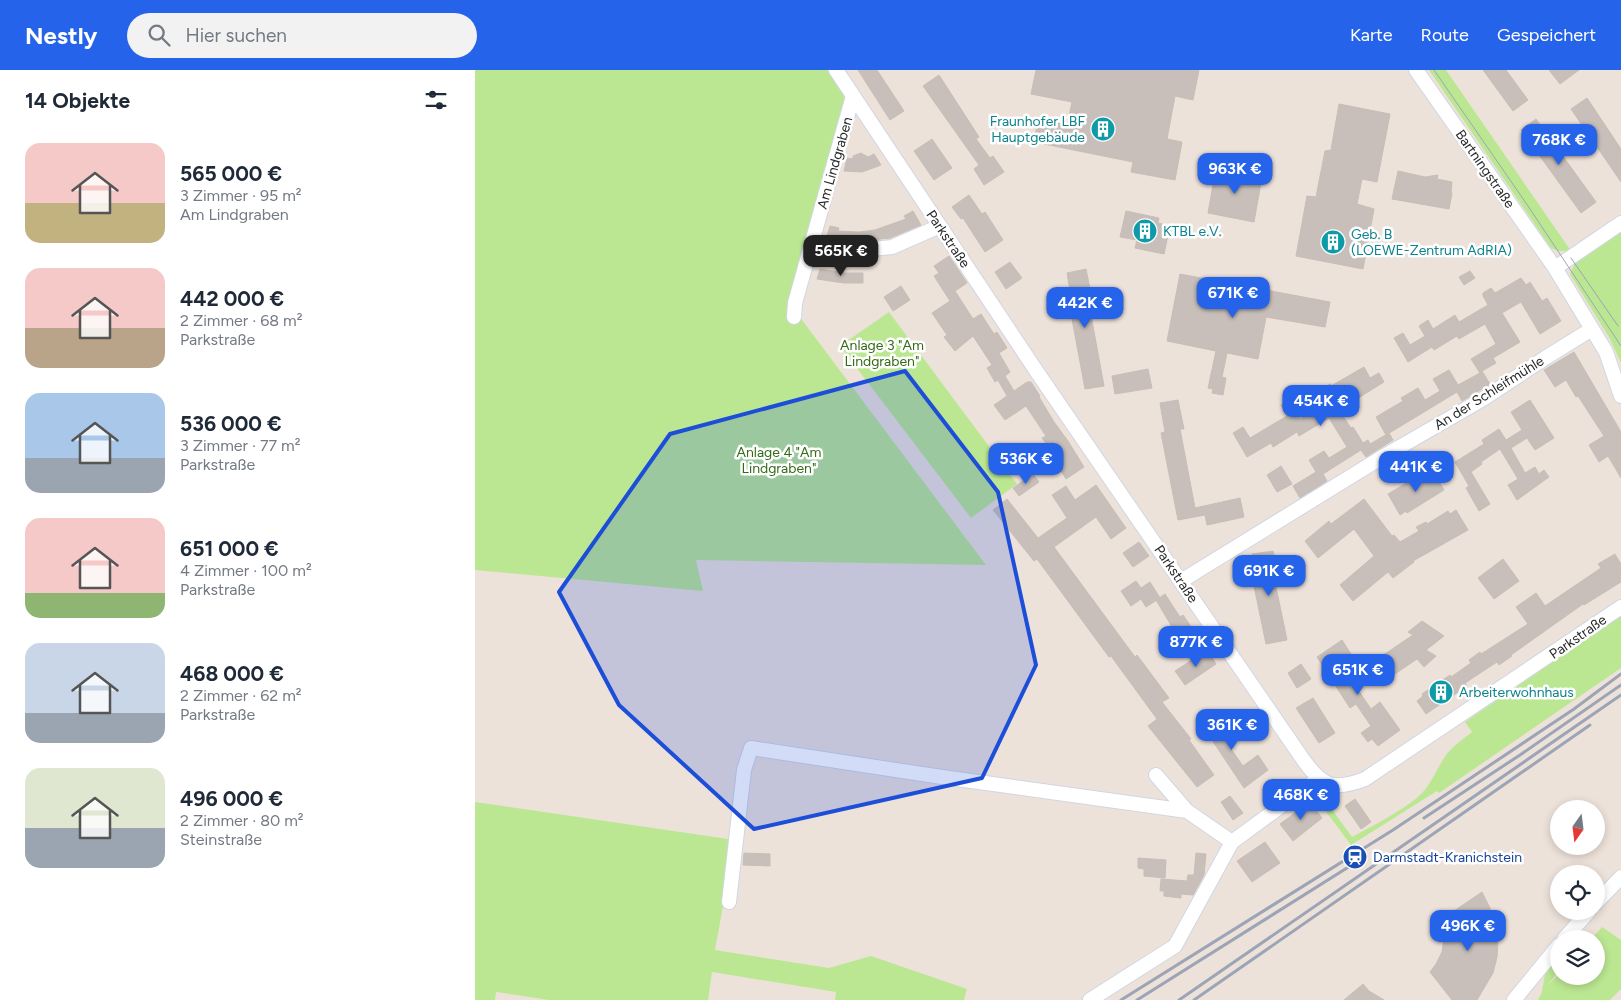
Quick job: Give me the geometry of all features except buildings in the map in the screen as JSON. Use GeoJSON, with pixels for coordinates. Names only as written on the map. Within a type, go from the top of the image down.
{"type":"FeatureCollection","features":[{"type":"Feature","properties":{"kind":"street","name":"Parkstraße"},"geometry":{"type":"LineString","coordinates":[[836,70],[1037,372],[1301,758],[1318,779],[1337,785],[1353,784],[1365,779],[1621,607]]}},
{"type":"Feature","properties":{"kind":"street","name":"Bartningstraße"},"geometry":{"type":"LineString","coordinates":[[1416,70],[1555,268],[1606,352],[1621,396]]}},
{"type":"Feature","properties":{"kind":"street","name":"Am Lindgraben"},"geometry":{"type":"LineString","coordinates":[[794,317],[795,303],[853,96]]}},
{"type":"Feature","properties":{"kind":"street"},"geometry":{"type":"LineString","coordinates":[[1555,268],[1621,223]]}},
{"type":"Feature","properties":{"kind":"street"},"geometry":{"type":"LineString","coordinates":[[812,242],[862,250],[892,247],[940,226]]}},
{"type":"Feature","properties":{"kind":"street","name":"An der Schleifmühle"},"geometry":{"type":"LineString","coordinates":[[1181,581],[1384,456],[1483,399],[1592,329]]}},
{"type":"Feature","properties":{"kind":"street"},"geometry":{"type":"LineString","coordinates":[[729,902],[744,770],[751,748],[1187,811]]}},
{"type":"Feature","properties":{"kind":"street"},"geometry":{"type":"LineString","coordinates":[[1156,775],[1187,811],[1232,842]]}},
{"type":"Feature","properties":{"kind":"street"},"geometry":{"type":"LineString","coordinates":[[1090,1000],[1175,946],[1232,842],[1318,779]]}},
{"type":"Feature","properties":{"kind":"street"},"geometry":{"type":"LineString","coordinates":[[1605,894],[1621,877]]}},
{"type":"Feature","properties":{"kind":"street"},"geometry":{"type":"LineString","coordinates":[[1573,930],[1581,920]]}},
{"type":"Feature","properties":{"kind":"street"},"geometry":{"type":"LineString","coordinates":[[1514,1000],[1550,956]]}},
{"type":"Feature","properties":{"kind":"highlighted area"},"geometry":{"type":"Polygon","coordinates":[[[905,371],[998,492],[1036,665],[982,778],[754,829],[619,705],[559,592],[670,434],[905,371]]]}},
{"type":"Feature","properties":{"kind":"green space","name":"Anlage 4 \"Am Lindgraben\""},"geometry":{"type":"Polygon","coordinates":[[[475,70],[827,70],[845,96],[791,313],[796,312],[986,565],[696,560],[703,591],[475,570],[475,70]]]}},
{"type":"Feature","properties":{"kind":"green space"},"geometry":{"type":"Polygon","coordinates":[[[1429,70],[1446,70],[1571,251],[1558,251],[1551,248],[1429,70]]]}},
{"type":"Feature","properties":{"kind":"green space"},"geometry":{"type":"Polygon","coordinates":[[[1621,232],[1621,363],[1610,339],[1570,274],[1575,263],[1621,232]]]}},
{"type":"Feature","properties":{"kind":"green space","name":"Anlage 3 \"Am Lindgraben\""},"geometry":{"type":"Polygon","coordinates":[[[889,312],[1017,484],[971,518],[840,346],[889,312]]]}},
{"type":"Feature","properties":{"kind":"green space"},"geometry":{"type":"Polygon","coordinates":[[[1621,615],[1621,668],[1439,793],[1437,791],[1351,845],[1318,801],[1323,797],[1352,837],[1398,811],[1421,794],[1446,755],[1472,732],[1465,722],[1621,615]]]}},
{"type":"Feature","properties":{"kind":"green space"},"geometry":{"type":"Polygon","coordinates":[[[475,802],[735,840],[715,950],[829,968],[871,956],[967,989],[964,1000],[835,1000],[836,992],[712,972],[708,1000],[549,1000],[496,992],[495,1000],[475,1000],[475,802]]]}},
{"type":"Feature","properties":{"kind":"green space"},"geometry":{"type":"Polygon","coordinates":[[[1602,927],[1621,940],[1621,989],[1610,1000],[1538,1000],[1542,992],[1546,967],[1550,963],[1550,982],[1548,985],[1550,983],[1550,985],[1605,985],[1605,930],[1599,930],[1602,927]]]}},
{"type":"Feature","properties":{"kind":"tram line"},"geometry":{"type":"LineString","coordinates":[[1434,70],[1528,206],[1621,346]]}},
{"type":"Feature","properties":{"kind":"tram line"},"geometry":{"type":"LineString","coordinates":[[1571,258],[1618,326]]}},
{"type":"Feature","properties":{"kind":"railway"},"geometry":{"type":"LineString","coordinates":[[1121,1000],[1393,830],[1574,709],[1621,674]]}},
{"type":"Feature","properties":{"kind":"railway"},"geometry":{"type":"LineString","coordinates":[[1424,818],[1520,755],[1621,685]]}},
{"type":"Feature","properties":{"kind":"railway"},"geometry":{"type":"LineString","coordinates":[[1179,1000],[1621,695]]}},
{"type":"Feature","properties":{"kind":"railway"},"geometry":{"type":"LineString","coordinates":[[1194,1000],[1590,725]]}},
{"type":"Feature","properties":{"kind":"railway"},"geometry":{"type":"LineString","coordinates":[[1137,1000],[1366,856]]}},
{"type":"Feature","properties":{"kind":"place","name":"Fraunhofer LBF Hauptgebäude"},"geometry":{"type":"Point","coordinates":[1103,129]}},
{"type":"Feature","properties":{"kind":"place","name":"KTBL e.V."},"geometry":{"type":"Point","coordinates":[1145,231]}},
{"type":"Feature","properties":{"kind":"place","name":"Geb. B (LOEWE-Zentrum AdRIA)"},"geometry":{"type":"Point","coordinates":[1333,242]}},
{"type":"Feature","properties":{"kind":"place","name":"Arbeiterwohnhaus"},"geometry":{"type":"Point","coordinates":[1441,692]}},
{"type":"Feature","properties":{"kind":"place","name":"Darmstadt-Kranichstein"},"geometry":{"type":"Point","coordinates":[1355,857]}}]}
